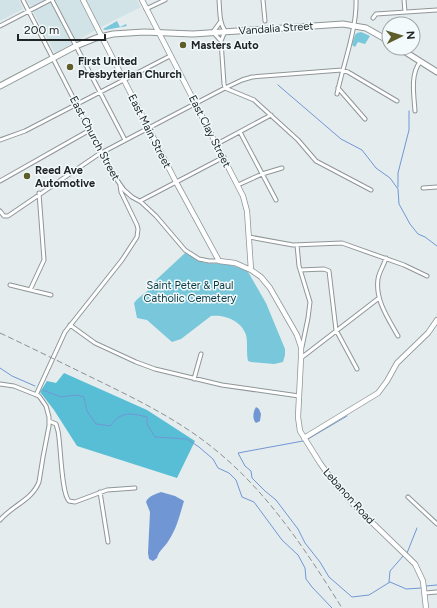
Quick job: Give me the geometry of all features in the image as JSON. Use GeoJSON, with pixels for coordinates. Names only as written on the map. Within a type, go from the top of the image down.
{"type":"FeatureCollection","features":[{"type":"Feature","properties":{"kind":"main road","name":"Vandalia Street"},"geometry":{"type":"LineString","coordinates":[[0,86],[76,46],[102,36],[125,32],[193,34],[332,24],[353,25],[371,31],[381,37]]}},
{"type":"Feature","properties":{"kind":"main road"},"geometry":{"type":"LineString","coordinates":[[411,56],[437,72]]}},
{"type":"Feature","properties":{"kind":"street","name":"East Church Street"},"geometry":{"type":"LineString","coordinates":[[23,0],[101,152],[120,185],[128,194],[140,201],[156,216],[190,254],[204,260],[232,263],[251,270]]}},
{"type":"Feature","properties":{"kind":"street"},"geometry":{"type":"LineString","coordinates":[[0,26],[51,0],[125,140]]}},
{"type":"Feature","properties":{"kind":"street","name":"East Main Street"},"geometry":{"type":"LineString","coordinates":[[83,0],[176,182],[219,261]]}},
{"type":"Feature","properties":{"kind":"street","name":"East Clay Street"},"geometry":{"type":"LineString","coordinates":[[142,0],[238,185],[246,206],[251,270]]}},
{"type":"Feature","properties":{"kind":"street"},"geometry":{"type":"LineString","coordinates":[[146,10],[165,0]]}},
{"type":"Feature","properties":{"kind":"street"},"geometry":{"type":"LineString","coordinates":[[219,0],[220,21],[225,31],[221,41],[225,88]]}},
{"type":"Feature","properties":{"kind":"street"},"geometry":{"type":"LineString","coordinates":[[263,0],[265,20],[271,28]]}},
{"type":"Feature","properties":{"kind":"street"},"geometry":{"type":"LineString","coordinates":[[336,94],[356,12],[356,0]]}},
{"type":"Feature","properties":{"kind":"street"},"geometry":{"type":"LineString","coordinates":[[404,0],[405,12]]}},
{"type":"Feature","properties":{"kind":"street"},"geometry":{"type":"LineString","coordinates":[[373,18],[376,14],[437,10]]}},
{"type":"Feature","properties":{"kind":"street"},"geometry":{"type":"LineString","coordinates":[[259,29],[265,20]]}},
{"type":"Feature","properties":{"kind":"street"},"geometry":{"type":"LineString","coordinates":[[220,21],[213,32],[221,41]]}},
{"type":"Feature","properties":{"kind":"street"},"geometry":{"type":"LineString","coordinates":[[0,140],[25,131],[170,56]]}},
{"type":"Feature","properties":{"kind":"street"},"geometry":{"type":"LineString","coordinates":[[415,111],[414,78],[416,69],[420,62]]}},
{"type":"Feature","properties":{"kind":"street"},"geometry":{"type":"LineString","coordinates":[[0,211],[6,217],[101,152],[225,88],[252,77],[342,70],[398,101]]}},
{"type":"Feature","properties":{"kind":"street"},"geometry":{"type":"LineString","coordinates":[[225,88],[254,100],[298,140],[316,161],[371,190]]}},
{"type":"Feature","properties":{"kind":"street"},"geometry":{"type":"LineString","coordinates":[[338,88],[365,119]]}},
{"type":"Feature","properties":{"kind":"street"},"geometry":{"type":"LineString","coordinates":[[217,144],[271,115]]}},
{"type":"Feature","properties":{"kind":"street"},"geometry":{"type":"LineString","coordinates":[[0,181],[90,130]]}},
{"type":"Feature","properties":{"kind":"street"},"geometry":{"type":"LineString","coordinates":[[240,132],[276,200]]}},
{"type":"Feature","properties":{"kind":"street"},"geometry":{"type":"LineString","coordinates":[[140,201],[224,157]]}},
{"type":"Feature","properties":{"kind":"street"},"geometry":{"type":"LineString","coordinates":[[238,185],[262,174],[282,168]]}},
{"type":"Feature","properties":{"kind":"street"},"geometry":{"type":"LineString","coordinates":[[36,395],[65,332],[114,271],[137,237],[137,225],[121,192],[120,185]]}},
{"type":"Feature","properties":{"kind":"street"},"geometry":{"type":"LineString","coordinates":[[423,188],[437,187]]}},
{"type":"Feature","properties":{"kind":"street"},"geometry":{"type":"LineString","coordinates":[[30,290],[44,260],[39,193]]}},
{"type":"Feature","properties":{"kind":"street"},"geometry":{"type":"LineString","coordinates":[[249,237],[297,246],[342,243],[386,258],[428,276]]}},
{"type":"Feature","properties":{"kind":"street"},"geometry":{"type":"LineString","coordinates":[[297,246],[300,270],[310,302],[301,351]]}},
{"type":"Feature","properties":{"kind":"street"},"geometry":{"type":"LineString","coordinates":[[386,258],[378,278],[379,298],[398,336]]}},
{"type":"Feature","properties":{"kind":"street"},"geometry":{"type":"LineString","coordinates":[[300,270],[324,269],[329,271],[337,330],[357,369]]}},
{"type":"Feature","properties":{"kind":"street","name":"Lebanon Road"},"geometry":{"type":"LineString","coordinates":[[251,270],[261,276],[270,288],[297,335],[302,358],[298,423],[304,438],[333,482],[353,504],[415,564],[421,576],[425,593],[426,608]]}},
{"type":"Feature","properties":{"kind":"street"},"geometry":{"type":"LineString","coordinates":[[10,285],[51,295]]}},
{"type":"Feature","properties":{"kind":"street"},"geometry":{"type":"LineString","coordinates":[[302,358],[379,298]]}},
{"type":"Feature","properties":{"kind":"street"},"geometry":{"type":"LineString","coordinates":[[304,438],[378,393],[397,363],[428,333],[437,320]]}},
{"type":"Feature","properties":{"kind":"street"},"geometry":{"type":"LineString","coordinates":[[70,325],[95,343],[155,369],[234,387],[299,396]]}},
{"type":"Feature","properties":{"kind":"street"},"geometry":{"type":"LineString","coordinates":[[194,379],[201,354]]}},
{"type":"Feature","properties":{"kind":"street"},"geometry":{"type":"LineString","coordinates":[[0,384],[14,386],[39,396],[44,403],[50,422],[37,487],[31,496],[12,509],[0,520]]}},
{"type":"Feature","properties":{"kind":"street"},"geometry":{"type":"LineString","coordinates":[[50,422],[56,424],[58,431],[64,486],[67,499],[71,502],[75,502],[114,488],[135,488]]}},
{"type":"Feature","properties":{"kind":"street"},"geometry":{"type":"LineString","coordinates":[[100,492],[108,542]]}},
{"type":"Feature","properties":{"kind":"street"},"geometry":{"type":"LineString","coordinates":[[408,497],[437,524]]}},
{"type":"Feature","properties":{"kind":"street"},"geometry":{"type":"LineString","coordinates":[[425,593],[437,592]]}},
{"type":"Feature","properties":{"kind":"shaded area"},"geometry":{"type":"Polygon","coordinates":[[[0,0],[19,0],[23,9],[0,21],[0,0]]]}},
{"type":"Feature","properties":{"kind":"shaded area"},"geometry":{"type":"Polygon","coordinates":[[[27,0],[137,0],[141,7],[101,27],[55,53],[27,0]]]}},
{"type":"Feature","properties":{"kind":"shaded area"},"geometry":{"type":"Polygon","coordinates":[[[64,373],[147,410],[195,441],[177,478],[77,446],[54,410],[40,392],[47,381],[56,383],[64,373]]]}},
{"type":"Feature","properties":{"kind":"shaded area"},"geometry":{"type":"Polygon","coordinates":[[[256,407],[259,409],[261,414],[260,421],[256,423],[253,415],[256,407]]]}},
{"type":"Feature","properties":{"kind":"shaded area"},"geometry":{"type":"Polygon","coordinates":[[[161,492],[175,496],[184,501],[172,535],[157,558],[153,561],[149,559],[148,553],[150,512],[146,502],[150,497],[161,492]]]}},
{"type":"Feature","properties":{"kind":"green space"},"geometry":{"type":"Polygon","coordinates":[[[117,21],[120,27],[126,24],[127,26],[105,30],[103,29],[117,21]]]}},
{"type":"Feature","properties":{"kind":"green space"},"geometry":{"type":"Polygon","coordinates":[[[361,32],[370,36],[365,44],[358,42],[355,47],[352,45],[355,35],[361,32]]]}},
{"type":"Feature","properties":{"kind":"green space","name":"Saint Peter & Paul Catholic Cemetery"},"geometry":{"type":"Polygon","coordinates":[[[185,253],[205,263],[227,264],[247,270],[266,303],[285,349],[283,362],[274,364],[248,361],[247,338],[244,330],[237,322],[227,317],[211,316],[181,339],[172,342],[147,320],[137,318],[134,303],[185,253]]]}},
{"type":"Feature","properties":{"kind":"waterway"},"geometry":{"type":"LineString","coordinates":[[278,85],[341,139],[362,150],[376,168],[390,178],[398,189],[399,204],[410,224],[418,234],[425,237],[437,246]]}},
{"type":"Feature","properties":{"kind":"waterway"},"geometry":{"type":"LineString","coordinates":[[398,187],[398,173],[409,130],[409,111]]}},
{"type":"Feature","properties":{"kind":"waterway"},"geometry":{"type":"LineString","coordinates":[[0,368],[12,376],[35,386]]}},
{"type":"Feature","properties":{"kind":"waterway"},"geometry":{"type":"LineString","coordinates":[[43,390],[61,397],[76,395],[84,397],[87,411],[96,424],[110,426],[114,421],[126,414],[147,417],[147,424],[155,437],[187,439],[199,447],[213,459],[218,468],[229,473],[236,480],[242,497],[254,502],[282,540],[298,555],[305,568],[306,579],[332,608]]}},
{"type":"Feature","properties":{"kind":"waterway"},"geometry":{"type":"LineString","coordinates":[[308,439],[347,416]]}},
{"type":"Feature","properties":{"kind":"waterway"},"geometry":{"type":"LineString","coordinates":[[303,441],[238,453],[245,466],[251,471],[252,478],[276,500],[298,529],[305,543],[320,562],[329,577],[352,597],[369,595],[390,582],[406,589],[421,588]]}},
{"type":"Feature","properties":{"kind":"waterway"},"geometry":{"type":"LineString","coordinates":[[407,553],[417,528]]}},
{"type":"Feature","properties":{"kind":"waterway"},"geometry":{"type":"LineString","coordinates":[[389,582],[390,571],[404,555]]}},
{"type":"Feature","properties":{"kind":"waterway"},"geometry":{"type":"LineString","coordinates":[[426,586],[437,585]]}},
{"type":"Feature","properties":{"kind":"railway"},"geometry":{"type":"LineString","coordinates":[[0,333],[143,403],[189,430],[218,452],[237,468],[254,486],[286,525],[301,545],[342,608]]}},
{"type":"Feature","properties":{"kind":"place","name":"Masters Auto"},"geometry":{"type":"Point","coordinates":[183,45]}},
{"type":"Feature","properties":{"kind":"place","name":"First United Presbyterian Church"},"geometry":{"type":"Point","coordinates":[70,67]}},
{"type":"Feature","properties":{"kind":"place","name":"Reed Ave Automotive"},"geometry":{"type":"Point","coordinates":[27,176]}}]}
